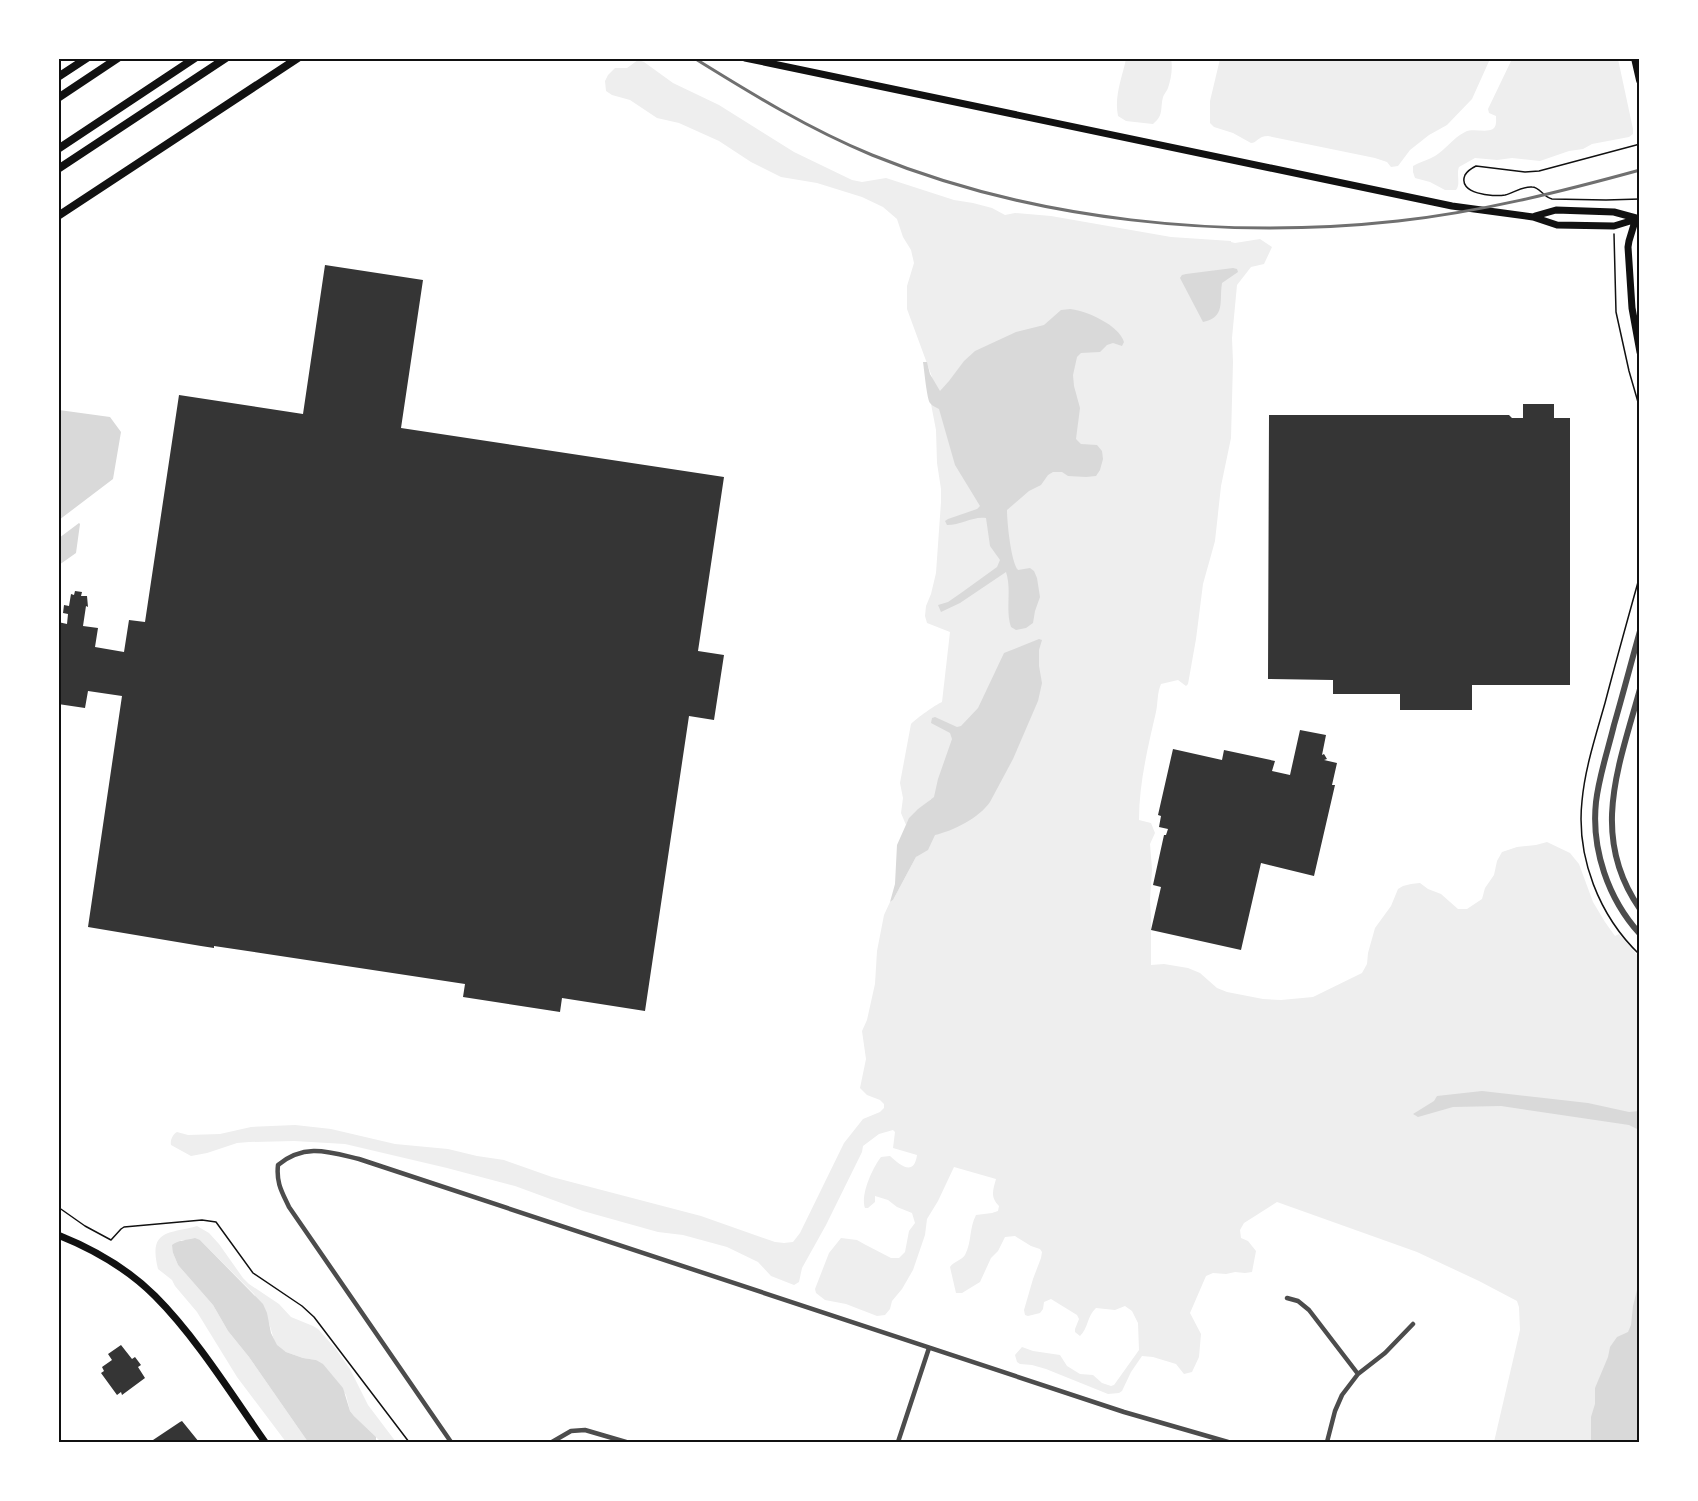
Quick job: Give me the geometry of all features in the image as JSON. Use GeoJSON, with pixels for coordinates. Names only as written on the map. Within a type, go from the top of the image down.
{"type":"FeatureCollection","features":[{"type":"Feature","properties":{"kind":"highway"},"geometry":{"type":"LineString","coordinates":[[58,77],[87,58]]}},
{"type":"Feature","properties":{"kind":"highway"},"geometry":{"type":"LineString","coordinates":[[58,98],[118,58]]}},
{"type":"Feature","properties":{"kind":"highway"},"geometry":{"type":"LineString","coordinates":[[58,149],[195,58]]}},
{"type":"Feature","properties":{"kind":"highway"},"geometry":{"type":"LineString","coordinates":[[58,169],[226,58]]}},
{"type":"Feature","properties":{"kind":"highway"},"geometry":{"type":"LineString","coordinates":[[58,216],[298,58]]}},
{"type":"Feature","properties":{"kind":"highway"},"geometry":{"type":"LineString","coordinates":[[1635,58],[1640,80]]}},
{"type":"Feature","properties":{"kind":"main road"},"geometry":{"type":"LineString","coordinates":[[745,58],[1471,210],[1533,217],[1557,225],[1608,227],[1638,218]]}},
{"type":"Feature","properties":{"kind":"main road"},"geometry":{"type":"LineString","coordinates":[[1533,217],[1556,210],[1614,212],[1638,218]]}},
{"type":"Feature","properties":{"kind":"main road"},"geometry":{"type":"LineString","coordinates":[[1638,218],[1640,226]]}},
{"type":"Feature","properties":{"kind":"main road"},"geometry":{"type":"LineString","coordinates":[[1638,218],[1628,247],[1640,352]]}},
{"type":"Feature","properties":{"kind":"main road"},"geometry":{"type":"LineString","coordinates":[[58,1235],[111,1262],[155,1296],[191,1338],[265,1443]]}},
{"type":"Feature","properties":{"kind":"street"},"geometry":{"type":"LineString","coordinates":[[1640,631],[1601,776],[1595,819],[1602,866],[1615,898],[1640,934]]}},
{"type":"Feature","properties":{"kind":"street"},"geometry":{"type":"LineString","coordinates":[[1631,664],[1640,666]]}},
{"type":"Feature","properties":{"kind":"street"},"geometry":{"type":"LineString","coordinates":[[1640,689],[1615,780],[1611,815],[1612,841],[1620,872],[1640,909]]}},
{"type":"Feature","properties":{"kind":"street"},"geometry":{"type":"LineString","coordinates":[[1601,776],[1615,780]]}},
{"type":"Feature","properties":{"kind":"street"},"geometry":{"type":"LineString","coordinates":[[451,1443],[289,1207],[277,1177],[278,1165],[288,1157],[321,1150],[359,1159],[1124,1412],[1228,1443]]}},
{"type":"Feature","properties":{"kind":"street"},"geometry":{"type":"LineString","coordinates":[[1287,1298],[1298,1301],[1309,1310],[1358,1374]]}},
{"type":"Feature","properties":{"kind":"street"},"geometry":{"type":"LineString","coordinates":[[1327,1443],[1335,1411],[1342,1395],[1358,1374],[1385,1353],[1413,1324]]}},
{"type":"Feature","properties":{"kind":"street"},"geometry":{"type":"LineString","coordinates":[[898,1443],[929,1348]]}},
{"type":"Feature","properties":{"kind":"street"},"geometry":{"type":"LineString","coordinates":[[552,1443],[571,1431],[585,1430],[626,1443]]}},
{"type":"Feature","properties":{"kind":"path"},"geometry":{"type":"LineString","coordinates":[[1640,144],[1539,171],[1525,172],[1476,166],[1469,170],[1464,180],[1472,191],[1495,196],[1507,195],[1532,187],[1552,199],[1640,199]]}},
{"type":"Feature","properties":{"kind":"path"},"geometry":{"type":"LineString","coordinates":[[1614,244],[1616,312],[1640,409]]}},
{"type":"Feature","properties":{"kind":"path"},"geometry":{"type":"LineString","coordinates":[[58,1207],[85,1226],[111,1240],[124,1227],[202,1220],[216,1222],[253,1273],[302,1306],[314,1317],[409,1443]]}},
{"type":"Feature","properties":{"kind":"shaded area"},"geometry":{"type":"Polygon","coordinates":[[[1220,58],[1490,59],[1472,99],[1447,125],[1410,150],[1398,166],[1391,167],[1387,162],[1375,158],[1268,136],[1251,143],[1233,133],[1214,127],[1210,123],[1210,101],[1220,58]]]}},
{"type":"Feature","properties":{"kind":"shaded area"},"geometry":{"type":"Polygon","coordinates":[[[1126,59],[1171,59],[1172,70],[1168,89],[1163,97],[1160,115],[1153,124],[1126,121],[1118,116],[1118,94],[1126,59]]]}},
{"type":"Feature","properties":{"kind":"shaded area"},"geometry":{"type":"Polygon","coordinates":[[[1512,59],[1618,59],[1633,134],[1629,137],[1592,144],[1583,149],[1569,151],[1540,161],[1475,158],[1459,167],[1456,190],[1445,190],[1430,182],[1415,178],[1413,166],[1435,156],[1461,134],[1494,128],[1496,116],[1489,113],[1488,109],[1512,59]]]}},
{"type":"Feature","properties":{"kind":"shaded area"},"geometry":{"type":"Polygon","coordinates":[[[638,60],[673,83],[719,105],[794,152],[852,180],[862,182],[886,178],[954,200],[992,208],[1005,215],[1015,213],[1051,216],[1171,237],[1235,243],[1260,239],[1272,247],[1264,264],[1251,267],[1237,285],[1232,338],[1231,438],[1221,486],[1215,541],[1203,584],[1188,684],[1186,686],[1178,680],[1161,684],[1144,765],[1139,820],[1151,823],[1155,833],[1150,844],[1151,965],[1164,964],[1188,968],[1200,973],[1217,988],[1227,992],[1263,999],[1313,997],[1362,973],[1367,964],[1375,928],[1391,906],[1398,889],[1403,886],[1420,883],[1441,894],[1458,909],[1467,909],[1482,899],[1502,852],[1547,842],[1570,853],[1579,864],[1593,902],[1605,922],[1615,936],[1619,934],[1639,957],[1639,1442],[1494,1442],[1520,1330],[1517,1301],[1417,1252],[1277,1202],[1244,1223],[1240,1230],[1241,1238],[1248,1241],[1256,1251],[1252,1272],[1213,1273],[1206,1276],[1190,1313],[1201,1334],[1199,1357],[1192,1372],[1184,1374],[1176,1364],[1142,1356],[1122,1391],[1108,1394],[1046,1369],[1017,1362],[1015,1355],[1022,1347],[1060,1355],[1067,1366],[1080,1374],[1093,1375],[1102,1383],[1111,1386],[1139,1350],[1138,1323],[1132,1311],[1125,1306],[1115,1310],[1096,1308],[1080,1336],[1075,1332],[1079,1319],[1077,1315],[1051,1299],[1044,1302],[1040,1313],[1025,1315],[1024,1310],[1041,1258],[1040,1249],[1015,1236],[1005,1237],[998,1251],[991,1258],[980,1282],[962,1293],[956,1293],[950,1267],[965,1255],[976,1215],[998,1211],[999,1206],[994,1200],[993,1193],[996,1179],[954,1167],[927,1219],[925,1235],[913,1270],[885,1315],[877,1316],[846,1304],[825,1300],[816,1293],[815,1289],[829,1253],[841,1238],[857,1240],[891,1258],[899,1258],[905,1252],[909,1231],[915,1223],[912,1213],[875,1196],[875,1202],[868,1208],[865,1208],[864,1202],[868,1181],[881,1157],[890,1156],[906,1167],[913,1166],[915,1162],[917,1155],[893,1148],[895,1132],[893,1130],[879,1134],[863,1146],[826,1225],[802,1268],[799,1282],[794,1285],[771,1276],[758,1262],[727,1247],[683,1235],[658,1232],[583,1211],[515,1186],[345,1144],[294,1141],[249,1142],[237,1143],[191,1156],[171,1145],[172,1137],[177,1132],[188,1135],[220,1134],[251,1127],[295,1125],[331,1129],[395,1144],[448,1149],[504,1160],[552,1177],[701,1216],[775,1242],[784,1243],[793,1242],[800,1233],[844,1143],[863,1119],[884,1108],[880,1100],[867,1095],[860,1088],[866,1059],[862,1031],[867,1020],[875,984],[877,951],[884,915],[916,857],[920,854],[931,799],[914,814],[906,825],[901,813],[903,798],[900,783],[911,724],[942,702],[950,632],[927,623],[925,616],[936,573],[941,489],[936,430],[931,404],[936,406],[932,377],[907,309],[907,286],[914,263],[911,250],[903,237],[897,219],[883,207],[862,197],[817,183],[781,177],[751,162],[719,141],[679,123],[657,118],[630,100],[606,91],[605,81],[615,68],[627,68],[638,60]]]}},
{"type":"Feature","properties":{"kind":"shaded area"},"geometry":{"type":"Polygon","coordinates":[[[1233,268],[1238,272],[1222,283],[1218,312],[1210,320],[1203,322],[1180,278],[1186,274],[1233,268]]]}},
{"type":"Feature","properties":{"kind":"shaded area"},"geometry":{"type":"Polygon","coordinates":[[[1070,309],[1102,320],[1116,330],[1124,342],[1122,346],[1113,343],[1107,345],[1100,352],[1081,353],[1077,357],[1073,375],[1080,408],[1076,439],[1081,444],[1097,445],[1102,451],[1103,459],[1100,470],[1096,476],[1086,477],[1053,472],[1041,485],[1029,491],[1007,510],[1010,542],[1016,566],[1018,570],[1030,568],[1037,578],[1040,597],[1033,623],[1026,628],[1016,630],[1011,627],[1006,572],[960,603],[941,612],[938,605],[948,602],[997,567],[1000,560],[990,546],[986,518],[947,525],[945,521],[980,506],[955,465],[939,409],[929,401],[923,362],[927,362],[930,374],[940,391],[975,351],[1016,332],[1044,325],[1061,310],[1070,309]]]}},
{"type":"Feature","properties":{"kind":"shaded area"},"geometry":{"type":"Polygon","coordinates":[[[59,410],[110,417],[121,432],[113,479],[59,520],[59,410]]]}},
{"type":"Feature","properties":{"kind":"shaded area"},"geometry":{"type":"Polygon","coordinates":[[[79,523],[76,553],[59,565],[59,538],[79,523]]]}},
{"type":"Feature","properties":{"kind":"shaded area"},"geometry":{"type":"Polygon","coordinates":[[[1039,639],[1042,640],[1039,650],[1039,666],[1042,683],[1038,701],[1013,759],[990,802],[965,823],[935,835],[928,850],[916,857],[890,902],[895,884],[897,845],[909,818],[934,797],[952,739],[950,733],[931,723],[932,718],[935,717],[957,727],[961,726],[978,708],[1004,653],[1039,639]]]}},
{"type":"Feature","properties":{"kind":"shaded area"},"geometry":{"type":"Polygon","coordinates":[[[1482,1091],[1588,1103],[1629,1112],[1639,1111],[1639,1130],[1629,1125],[1501,1106],[1453,1107],[1418,1117],[1413,1114],[1434,1101],[1437,1096],[1482,1091]]]}},
{"type":"Feature","properties":{"kind":"shaded area"},"geometry":{"type":"Polygon","coordinates":[[[197,1226],[209,1233],[219,1244],[249,1284],[279,1304],[291,1317],[318,1329],[350,1369],[368,1405],[396,1442],[381,1442],[354,1416],[350,1411],[346,1395],[316,1360],[303,1358],[278,1347],[254,1294],[200,1240],[181,1240],[173,1253],[178,1265],[213,1305],[228,1331],[249,1357],[308,1442],[286,1442],[237,1377],[197,1312],[172,1280],[158,1269],[156,1247],[159,1240],[170,1233],[197,1226]]]}},
{"type":"Feature","properties":{"kind":"shaded area"},"geometry":{"type":"Polygon","coordinates":[[[195,1238],[200,1240],[263,1304],[271,1333],[277,1345],[286,1352],[323,1364],[343,1388],[350,1411],[376,1437],[376,1442],[308,1442],[249,1357],[228,1331],[213,1305],[178,1265],[172,1245],[195,1238]]]}},
{"type":"Feature","properties":{"kind":"shaded area"},"geometry":{"type":"Polygon","coordinates":[[[1639,1282],[1639,1442],[1591,1442],[1591,1417],[1595,1404],[1595,1388],[1610,1347],[1617,1337],[1628,1332],[1631,1325],[1639,1282]]]}},
{"type":"Feature","properties":{"kind":"building"},"geometry":{"type":"Polygon","coordinates":[[[325,265],[423,280],[401,428],[724,477],[698,651],[724,655],[714,720],[689,716],[645,1011],[562,998],[560,1012],[463,997],[465,984],[214,946],[214,948],[88,927],[122,696],[88,691],[85,708],[58,704],[58,622],[67,624],[68,614],[63,613],[64,605],[69,606],[71,594],[74,595],[75,591],[82,592],[81,596],[87,596],[88,607],[86,606],[83,626],[98,628],[95,647],[124,652],[129,620],[145,622],[179,395],[303,414],[325,265]]]}},
{"type":"Feature","properties":{"kind":"building"},"geometry":{"type":"Polygon","coordinates":[[[1523,404],[1554,404],[1554,418],[1570,418],[1570,685],[1472,685],[1472,710],[1400,710],[1400,694],[1333,694],[1333,680],[1268,679],[1269,415],[1509,415],[1512,418],[1523,418],[1523,404]]]}},
{"type":"Feature","properties":{"kind":"building"},"geometry":{"type":"Polygon","coordinates":[[[1300,730],[1326,735],[1322,755],[1324,754],[1327,759],[1324,760],[1337,763],[1332,785],[1335,785],[1314,876],[1261,863],[1241,950],[1151,930],[1161,887],[1153,885],[1164,835],[1168,829],[1159,827],[1161,816],[1158,815],[1173,749],[1222,760],[1224,750],[1275,761],[1272,771],[1290,775],[1300,730]]]}},
{"type":"Feature","properties":{"kind":"building"},"geometry":{"type":"Polygon","coordinates":[[[121,1345],[132,1359],[135,1357],[141,1365],[138,1367],[145,1378],[122,1395],[121,1392],[117,1395],[101,1373],[104,1371],[102,1367],[112,1360],[108,1354],[121,1345]]]}},
{"type":"Feature","properties":{"kind":"building"},"geometry":{"type":"Polygon","coordinates":[[[182,1421],[199,1442],[150,1442],[180,1422],[182,1421]]]}},
{"type":"Feature","properties":{"kind":"railway"},"geometry":{"type":"LineString","coordinates":[[694,58],[803,122],[872,155],[934,178],[998,196],[1064,210],[1131,220],[1198,226],[1266,228],[1398,221],[1520,200],[1640,170]]}}]}
